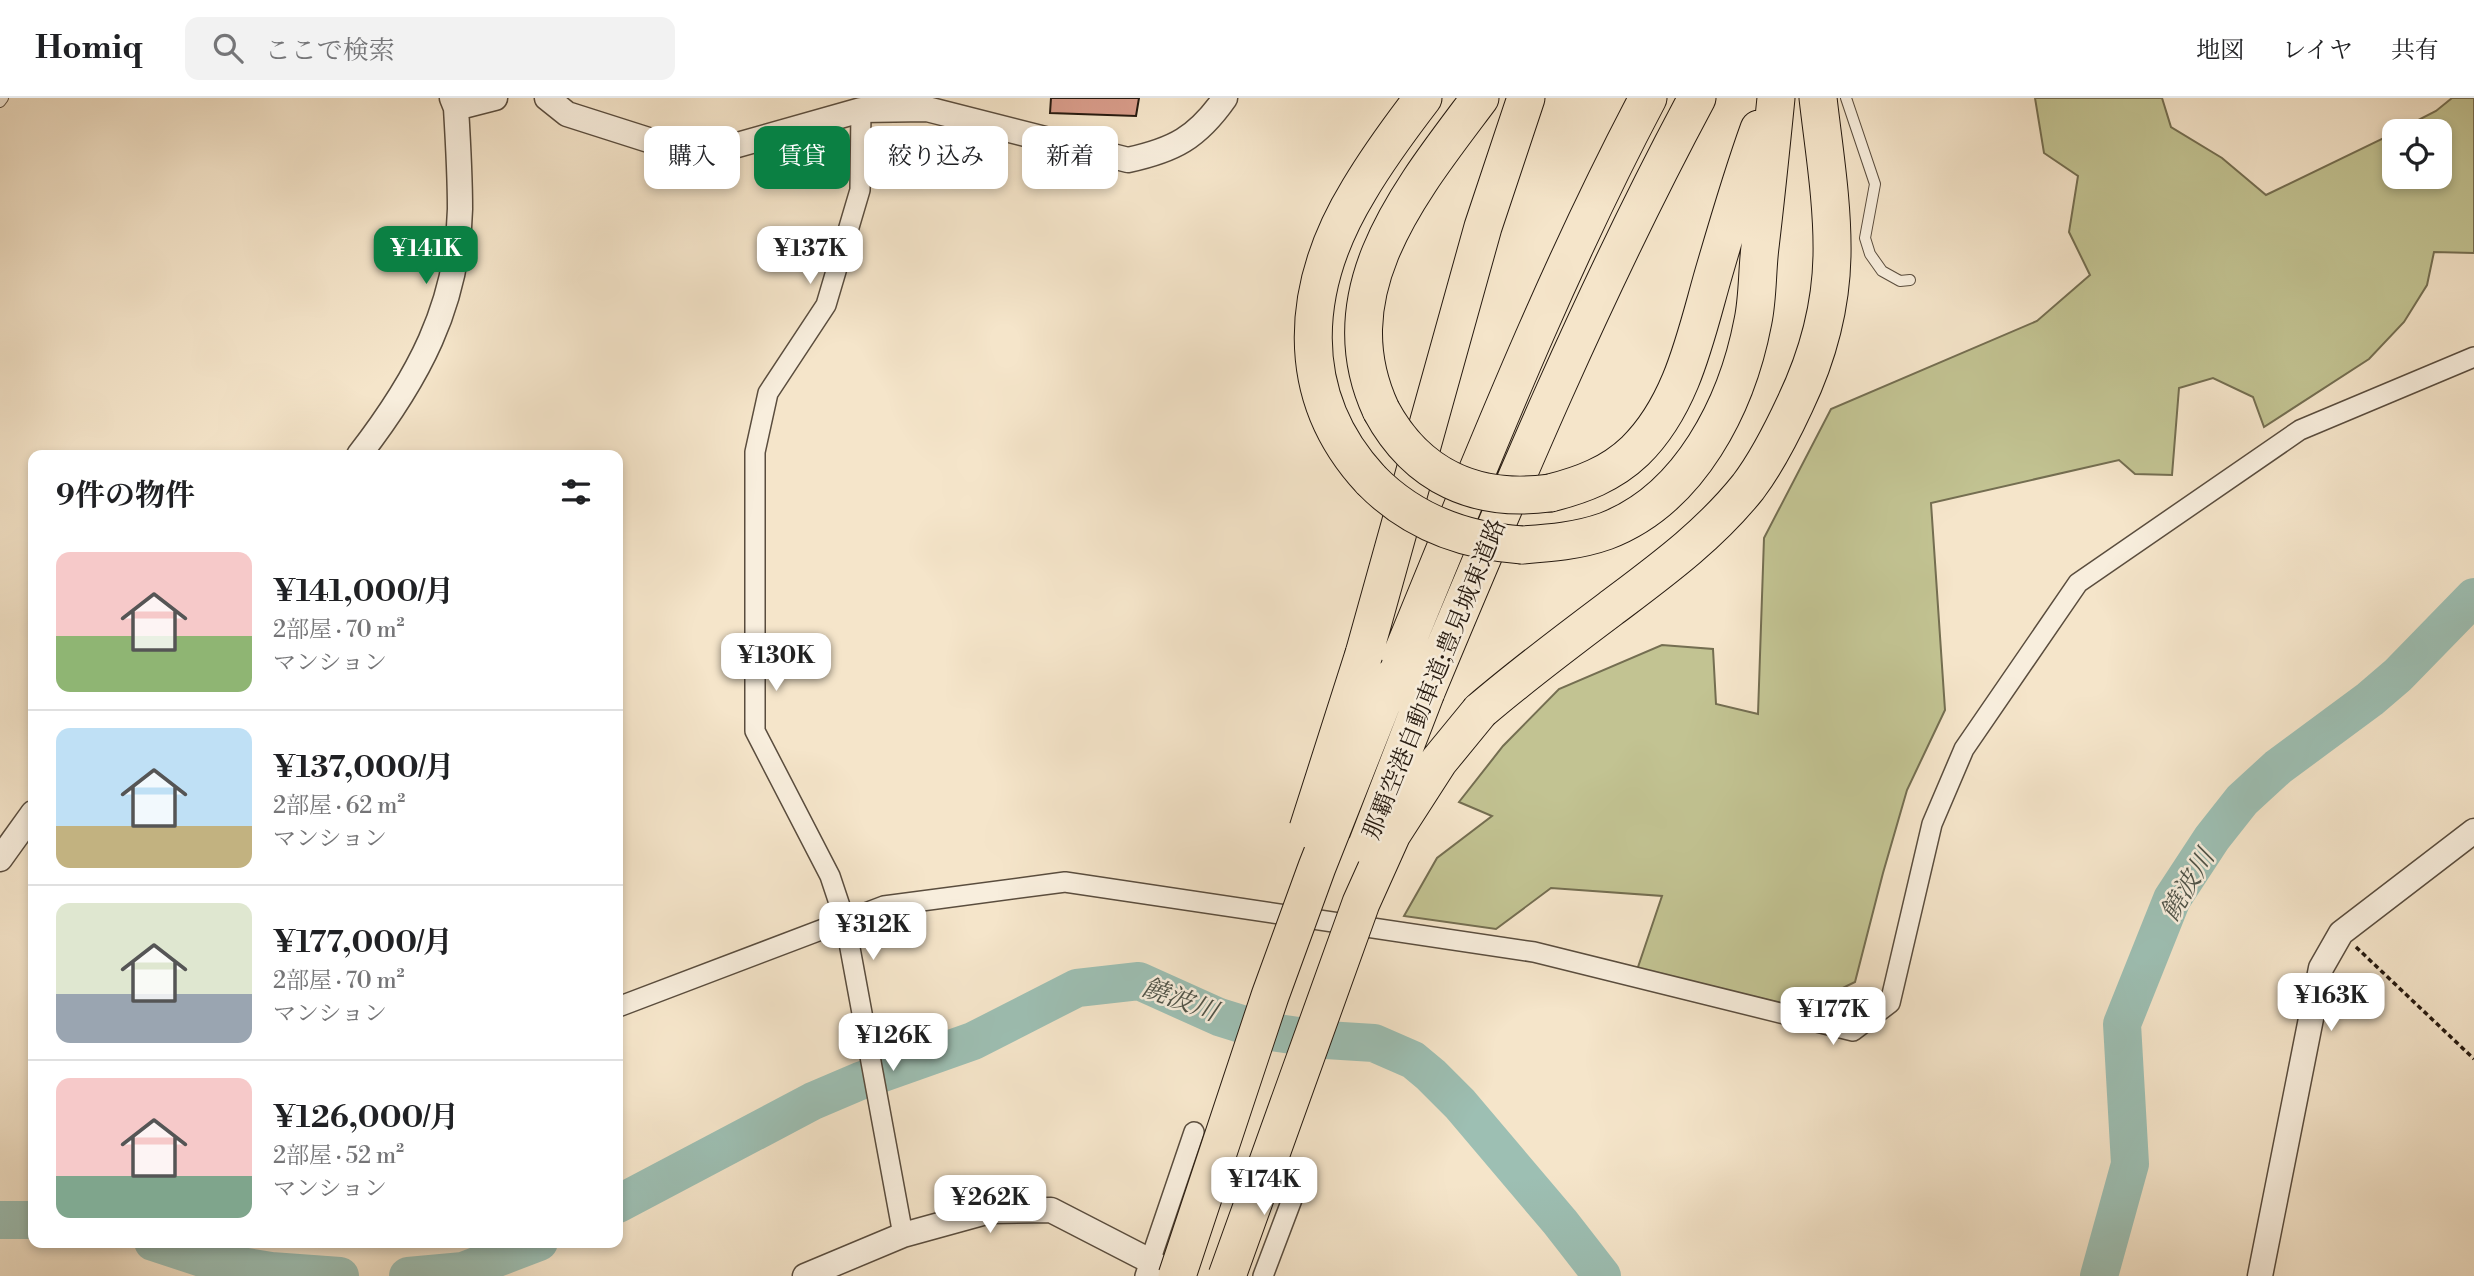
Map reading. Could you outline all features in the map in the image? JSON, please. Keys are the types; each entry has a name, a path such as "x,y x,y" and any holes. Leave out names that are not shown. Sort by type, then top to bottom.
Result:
{"highway":[{"path":"1423,98 1357,192 1338,231 1323,271 1316,308 1312,340 1315,374 1323,404 1347,452 1371,480 1397,503 1438,527 1477,539 1522,545 1569,541 1621,524 1657,500 1681,477 1704,447 1724,412 1747,348 1754,318 1776,98"},
{"path":"1189,1240 1276,929 1364,654 1483,227 1526,98"},
{"name":"那覇空港自動車道;豊見城東道路","path":"1161,1272 1189,1240 1308,893 1392,678 1490,441 1567,262 1648,98"},
{"name":"那覇空港自動車道;豊見城東道路","path":"1213,1276 1261,1125 1426,692 1524,459 1600,291 1697,98"},
{"path":"1478,100 1404,202 1374,271 1365,309 1365,366 1381,411 1405,446 1423,462 1445,477 1466,486 1497,495 1525,497 1550,494 1581,485 1605,474 1643,441 1675,394 1688,365 1741,181 1769,98"},
{"path":"1227,1276 1362,903 1392,834 1439,761 1480,710 1524,673 1678,558 1716,522 1749,486 1791,413 1807,378 1820,338 1832,257 1828,187 1818,98"}],"street":[{"path":"363,450 412,381 432,341 448,296 456,256 460,211 454,103 495,98"},
{"path":"547,98 567,114 682,152 716,151 861,110 927,109 1128,160 1160,153 1191,137 1215,113 1225,98"},
{"path":"861,110 860,190 826,305 768,393 755,452 755,731 830,876 845,920 903,1236"},
{"path":"623,1005 884,906 1065,882 1534,952 1853,1031 1890,1003 1932,824 1964,749 2078,583 2300,429 2474,357"},
{"path":"0,859 28,820"},
{"path":"2260,1276 2321,968 2341,933 2474,831"},
{"path":"806,1276 903,1236 990,1212 1051,1210 1161,1272 1194,1132"},
{"path":"1263,1276 1302,1173"}],"lane":[{"path":"1846,98 1875,184 1865,239 1870,254 1882,271 1900,281 1910,280"}],"path":[{"path":"2341,933 2474,1059"}],"green space":[{"path":"2035,98 2162,98 2171,127 2222,158 2266,195 2382,139 2382,189 2452,189 2452,119 2420,119 2452,98 2474,98 2474,253 2434,252 2427,285 2404,322 2369,359 2264,427 2253,397 2213,378 2179,388 2172,475 2135,474 2119,460 1931,503 1945,710 1907,790 1855,982 1802,1008 1637,970 1662,896 1551,888 1496,929 1404,916 1437,858 1492,816 1459,802 1503,746 1559,689 1662,645 1713,649 1716,704 1758,714 1764,538 1831,409 2037,321 2090,275 2069,232 2078,176 2044,153"}],"building":[{"path":"1051,98 1139,98 1136,116 1050,113"}],"waterway":[{"name":"饒波川","path":"2099,1276 2130,1164 2122,1024 2172,899 2212,838 2242,800 2278,767 2398,675 2474,597"},
{"name":"饒波川","path":"623,1201 813,1101 860,1081 973,1041 1077,988 1139,981 1219,1017 1264,1031 1326,1040 1374,1043 1413,1060 1460,1104 1602,1276"},
{"name":"饒波川","path":"0,1220 28,1220"},
{"name":"饒波川","path":"171,1248 211,1261 271,1271 340,1276"},
{"name":"饒波川","path":"408,1276 463,1271 523,1248"}]}
